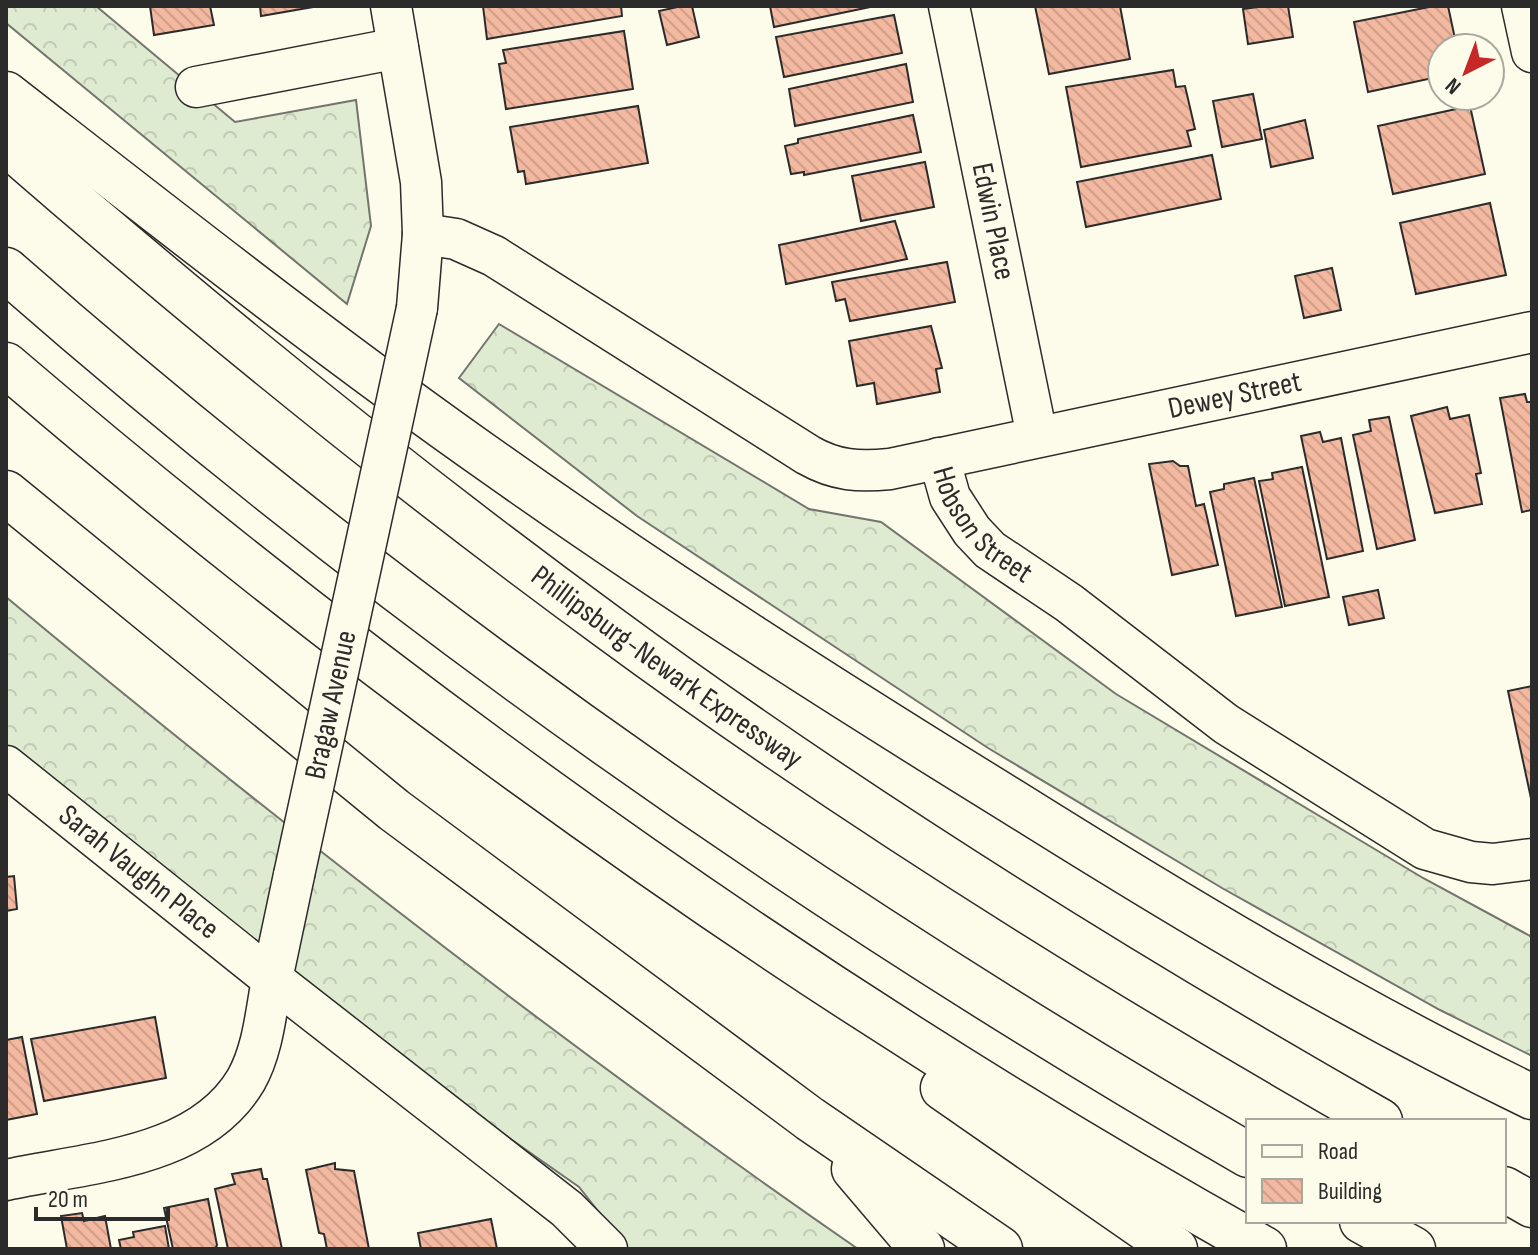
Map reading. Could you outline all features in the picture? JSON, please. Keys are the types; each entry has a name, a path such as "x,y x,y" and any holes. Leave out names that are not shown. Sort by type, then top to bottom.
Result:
{"highway":[{"path":"6,94 234,272 432,419 706,609 1206,923 1360,1009 1532,1097"},
{"name":"Phillipsburg-Newark Expressway","path":"6,143 256,355 482,534 611,630 1010,900 1147,986 1377,1119"},
{"path":"6,270 264,487 535,693 784,867 919,956 1246,1154"},
{"path":"6,365 281,591 974,1111 1175,1249"},
{"path":"6,493 394,810 810,1119 1000,1249"},
{"path":"554,795 689,890 944,1058 1264,1249"},
{"path":"810,1119 922,1249"},
{"path":"1506,1190 1532,1205"},
{"path":"1366,1223 1413,1249"}],"street":[{"name":"Bragaw Avenue","path":"272,979 417,308 423,234 421,182 391,6"},
{"name":"Edwin Place","path":"949,6 1037,436"},
{"path":"1522,6 1532,52"},
{"path":"196,87 398,48"},
{"name":"Hobson Street","path":"423,234 456,239 494,256 822,463 838,469 870,471 939,458 950,497 972,531 990,550 1089,618 1226,724 1425,849 1471,862 1493,864 1532,859"},
{"name":"Dewey Street","path":"939,458 1532,332"},
{"name":"Sarah Vaughn Place","path":"6,766 272,979"},
{"path":"6,1180 154,1148 196,1132 231,1101 247,1079 262,1035 272,979 567,1209 607,1249"}],"green space":[{"path":"6,6 96,6 235,122 356,100 371,226 347,304 6,23"},
{"path":"499,324 809,509 881,522 1116,694 1423,878 1532,937 1532,1056 1440,1010 1222,888 988,748 637,516 459,378"},
{"path":"6,597 214,767 425,932 639,1093 858,1249 628,1249 579,1187 187,912 6,751"}],"building":[{"path":"150,6 210,6 214,25 154,35"},
{"path":"260,6 319,6 261,16"},
{"path":"483,6 621,6 622,16 487,39"},
{"path":"692,6 699,37 667,45 659,11"},
{"path":"770,6 875,6 774,27"},
{"path":"1035,6 1120,6 1130,59 1049,74"},
{"path":"1288,6 1293,37 1248,44 1243,9"},
{"path":"1448,6 1454,32 1426,32 1426,79 1368,92 1354,22"},
{"path":"894,15 902,53 784,77 776,37"},
{"path":"624,31 633,89 506,109 499,64 506,63 503,50"},
{"path":"906,64 913,102 795,126 789,89"},
{"path":"1173,70 1176,87 1185,86 1195,129 1187,131 1191,146 1081,167 1066,87"},
{"path":"1253,94 1262,139 1222,147 1213,101"},
{"path":"638,106 648,163 526,184 524,171 518,172 510,127"},
{"path":"1442,112 1471,112 1485,174 1393,194 1378,126"},
{"path":"913,115 921,152 804,175 804,172 791,174 785,146 798,143 798,139"},
{"path":"1305,120 1313,158 1271,167 1264,130"},
{"path":"1212,155 1221,199 1086,227 1077,182"},
{"path":"925,162 934,207 861,221 852,176"},
{"path":"1490,203 1506,275 1416,294 1400,223"},
{"path":"895,221 907,259 786,284 779,245"},
{"path":"947,262 955,302 850,321 845,299 836,301 832,282"},
{"path":"1332,268 1341,310 1304,318 1295,276"},
{"path":"931,326 942,368 936,369 940,392 877,404 874,383 857,386 849,341"},
{"path":"1525,394 1527,402 1532,402 1532,510 1522,512 1500,398"},
{"path":"1447,407 1450,419 1469,415 1481,473 1476,474 1482,504 1435,513 1411,416"},
{"path":"1389,417 1415,540 1377,549 1353,435 1371,431 1369,420"},
{"path":"1320,432 1323,442 1341,438 1363,551 1327,559 1301,436"},
{"path":"1173,461 1180,466 1188,466 1196,506 1204,504 1218,565 1172,575 1149,464"},
{"path":"1302,467 1329,597 1285,606 1259,481 1273,479 1272,473"},
{"path":"1254,478 1282,607 1236,616 1210,492 1224,489 1224,484"},
{"path":"1378,590 1384,618 1349,625 1343,597"},
{"path":"1532,686 1532,803 1508,691"},
{"path":"14,876 17,909 6,911 6,877"},
{"path":"155,1017 166,1078 44,1101 31,1039"},
{"path":"22,1037 37,1114 6,1120 6,1040"},
{"path":"335,1163 335,1169 354,1171 369,1249 327,1249 324,1234 319,1233 306,1170"},
{"path":"261,1169 263,1179 267,1179 282,1249 228,1249 215,1189 235,1184 232,1174"},
{"path":"208,1199 217,1245 215,1249 173,1249 164,1208"},
{"path":"82,1213 84,1221 105,1216 111,1249 67,1249 61,1216"},
{"path":"491,1219 497,1249 421,1249 418,1233"},
{"path":"165,1226 169,1249 121,1249 119,1240 134,1237 133,1232"}]}
